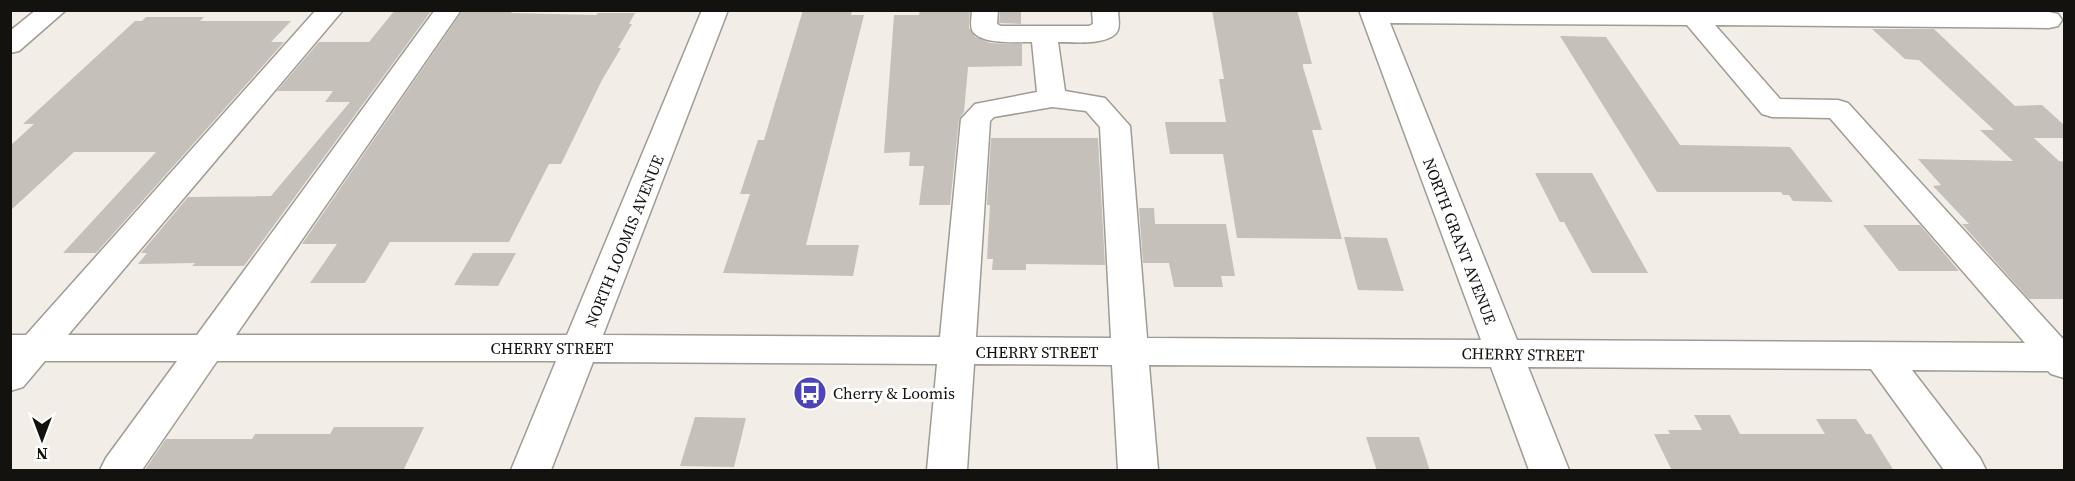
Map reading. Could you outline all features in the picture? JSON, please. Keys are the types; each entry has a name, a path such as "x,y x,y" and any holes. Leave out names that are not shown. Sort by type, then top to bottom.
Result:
{"street":[{"path":"10,45 53,10"},
{"path":"10,377 23,348 330,10"},
{"path":"120,471 448,10"},
{"name":"NORTH LOOMIS AVENUE","path":"531,471 715,10"},
{"path":"985,10 984,28 997,34 1094,34 1106,28 1105,10"},
{"path":"1373,13 2050,21"},
{"name":"NORTH GRANT AVENUE","path":"1373,13 1549,471"},
{"path":"1695,18 1772,108 1838,109 2062,359"},
{"path":"1044,34 1052,98"},
{"path":"947,471 976,119 985,110 1052,98 1095,104 1115,126 1138,471"},
{"name":"CHERRY STREET","path":"23,348 582,348 2062,359"},
{"path":"1882,357 1966,471"}],"building":[{"path":"395,10 432,10 244,266 192,266 195,263 138,264 147,253 141,253 188,197 271,196 350,102 325,102 333,91 277,91 319,42 369,42"},
{"path":"463,10 513,10 511,13 596,15 598,13 635,13 629,24 632,24 618,48 621,48 602,80 561,164 549,164 509,242 390,242 365,283 310,283 337,244 302,244"},
{"path":"803,10 852,10 851,15 864,15 806,245 859,245 853,276 723,273 750,194 740,194 758,140 764,140"},
{"path":"920,10 970,10 969,28 975,37 990,43 1022,44 1022,66 968,67 964,112 959,119 950,205 919,205 924,166 909,166 910,152 884,153 894,15 919,15"},
{"path":"1000,10 1021,10 1021,24 999,23"},
{"path":"1212,10 1297,10 1312,64 1303,64 1303,67 1322,130 1312,130 1342,239 1237,238 1223,154 1170,154 1165,122 1226,122 1219,79 1224,79"},
{"path":"146,17 204,17 200,21 291,21 271,42 284,42 96,253 63,253 156,152 74,152 10,211 10,146 34,124 23,124 135,21 142,21"},
{"path":"1872,29 1934,29 2015,106 2042,105 2064,125 2064,138 2034,138 2059,161 2064,162 2064,299 2029,299 1962,224 1969,224 1933,186 1941,185 1918,159 2013,161 1980,130 1994,130 1919,60 1905,59"},
{"path":"1560,36 1606,37 1680,145 1790,147 1833,202 1793,201 1789,195 1783,195 1781,192 1657,192"},
{"path":"991,138 1098,138 1105,265 1026,264 1026,270 992,270 993,259 987,259"},
{"path":"1535,173 1592,173 1648,273 1592,273 1564,222 1560,222"},
{"path":"1139,208 1154,208 1155,224 1226,224 1235,276 1221,276 1223,287 1174,287 1169,263 1143,263"},
{"path":"1863,225 1920,225 1959,271 1899,271"},
{"path":"1344,237 1387,238 1404,291 1358,290"},
{"path":"473,253 516,253 498,286 454,285"},
{"path":"1694,415 1730,415 1740,434 1825,434 1816,419 1856,419 1866,434 1871,434 1894,471 1672,471 1654,434 1670,434 1668,430 1702,430"},
{"path":"695,417 746,418 734,467 680,466"},
{"path":"334,427 424,427 403,471 144,471 166,439 252,439 255,434 330,434"},
{"path":"1366,437 1419,437 1430,471 1377,471"}],"place":[{"name":"Cherry & Loomis","path":"810,393"}]}
